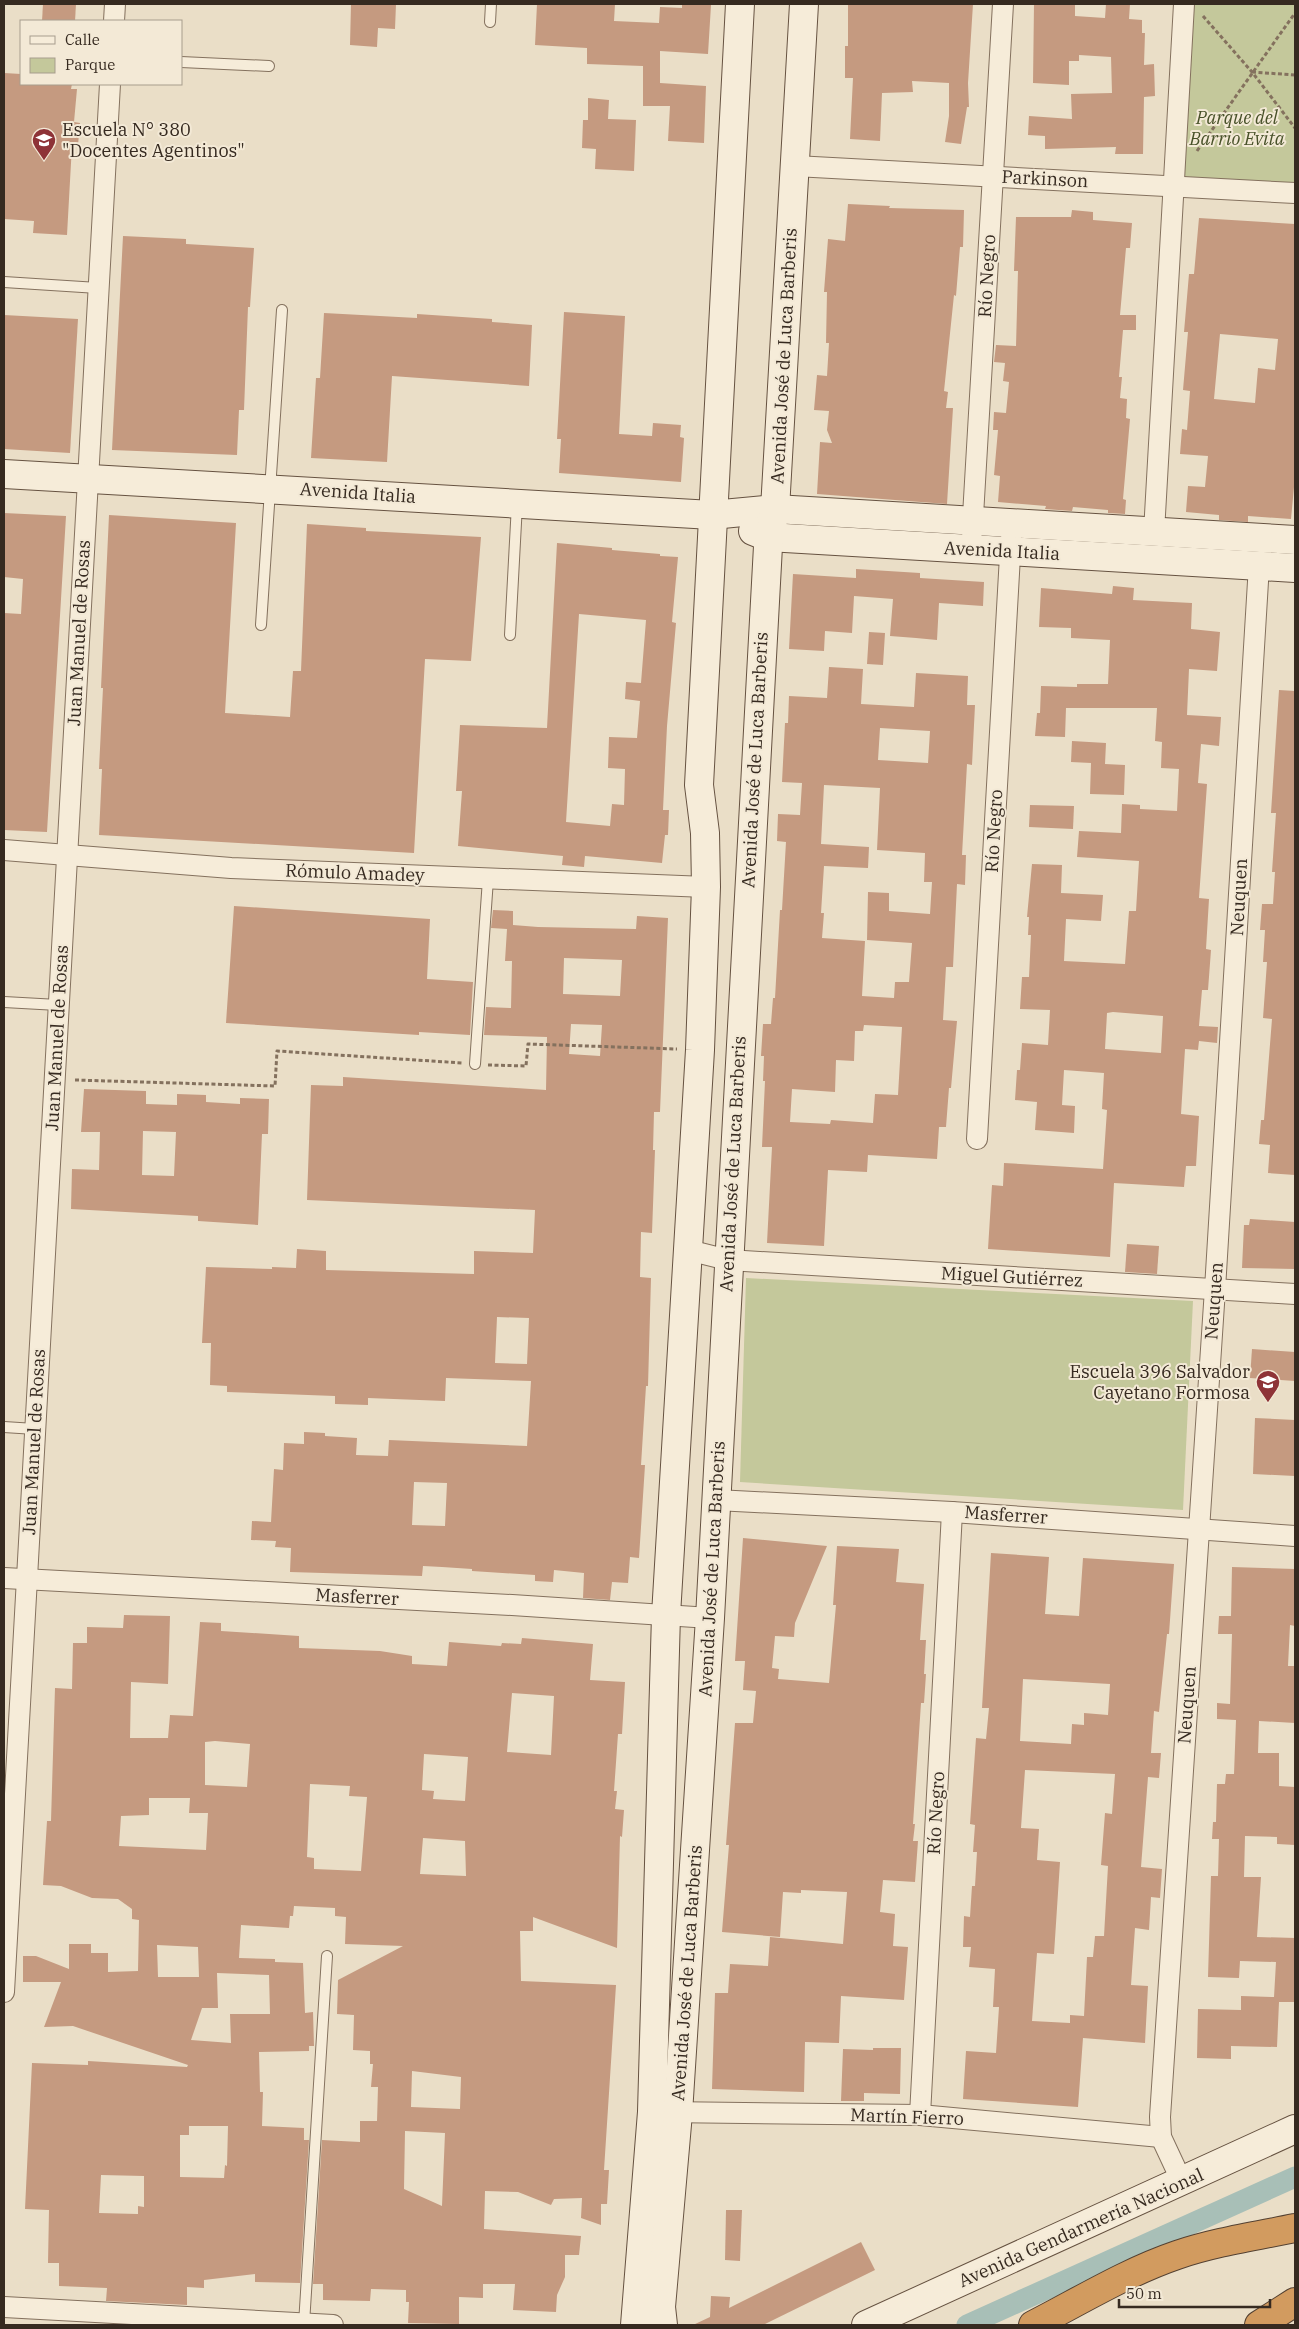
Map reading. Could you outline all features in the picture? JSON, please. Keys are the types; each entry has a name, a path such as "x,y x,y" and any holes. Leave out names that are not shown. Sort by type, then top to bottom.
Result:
{"highway":[{"path":"1033,2325 1141,2270 1176,2255 1217,2244 1295,2228"},
{"path":"1259,2325 1295,2302"}],"main road":[{"name":"Avenida José de Luca Barberis","path":"663,2325 661,2307 665,2112 666,1616 700,1050 706,887 705,833 699,785 740,4"},
{"name":"Avenida José de Luca Barberis","path":"635,2325 665,2112 710,1618 768,537 775,509 804,4"},
{"name":"Avenida Italia","path":"4,474 712,514 775,509 1295,540"},
{"name":"Avenida Italia","path":"712,514 768,537 1295,568"},
{"name":"Avenida Gendarmería Nacional","path":"866,2325 1295,2130"}],"street":[{"path":"114,20 115,4"},
{"name":"Río Negro","path":"972,549 1003,4"},
{"path":"1154,532 1172,186 1191,7"},
{"name":"Juan Manuel de Rosas","path":"4,1992 110,85"},
{"name":"Parkinson","path":"794,166 1295,193"},
{"name":"Río Negro","path":"976,1139 1012,524"},
{"name":"Neuquen","path":"1182,2182 1161,2137 1160,2117 1215,1289 1259,566"},
{"name":"Rómulo Amadey","path":"4,850 231,868 706,887"},
{"name":"Miguel Gutiérrez","path":"688,1250 728,1260 1295,1294"},
{"name":"Masferrer","path":"716,1500 952,1512 1295,1536"},
{"name":"Río Negro","path":"920,2115 952,1512"},
{"name":"Masferrer","path":"4,1578 512,1605 710,1618"},
{"name":"Martín Fierro","path":"665,2112 920,2115 1161,2137"},
{"path":"4,2307 333,2325"}],"lane":[{"path":"490,22 491,4"},
{"path":"182,62 269,66"},
{"path":"4,282 98,288"},
{"path":"261,625 282,310"},
{"path":"510,635 517,504"},
{"path":"475,1064 488,878"},
{"path":"4,1002 58,1005"},
{"path":"4,1427 35,1429"},
{"path":"294,2324 327,1956"}],"path":[{"path":"1191,7 1252,72 1295,128"},
{"path":"1193,157 1295,13"},
{"path":"1252,72 1295,75"},
{"path":"54,1080 274,1086 277,1051 526,1066 528,1044 700,1050"}],"green space":[{"name":"Parque del Barrio Evita","path":"1187,4 1295,4 1295,190 1175,184"},
{"path":"746,1278 1193,1301 1183,1510 740,1482"}],"building":[{"path":"43,4 76,4 75,20 42,20"},
{"path":"351,4 396,4 395,29 378,28 377,47 350,45"},
{"path":"537,4 615,4 614,21 659,23 660,7 682,8 682,4 711,5 708,54 660,51 660,83 706,86 704,143 668,141 670,106 643,106 643,66 587,64 587,48 535,45"},
{"path":"848,4 973,4 968,83 969,107 967,107 961,144 945,142 949,116 949,83 912,81 913,92 882,93 880,141 850,139 853,78 845,78 845,46 848,46"},
{"path":"1034,4 1075,4 1075,16 1105,18 1106,4 1130,4 1129,19 1142,20 1142,33 1145,33 1144,65 1154,64 1155,96 1144,97 1143,154 1115,154 1116,147 1045,149 1045,136 1028,135 1029,116 1072,119 1071,94 1112,93 1111,57 1079,55 1079,61 1069,61 1069,85 1033,83"},
{"name":"Escuela N° 380 \"Docentes Agentinos\"","path":"4,73 20,74 20,85 72,85 71,89 77,89 74,122 80,123 78,145 72,145 67,235 33,233 34,221 4,219"},
{"path":"588,98 609,100 608,119 636,120 634,171 595,169 596,149 582,148 583,120 588,120"},
{"path":"848,204 890,206 889,208 964,210 963,247 960,247 944,391 948,392 946,408 953,408 947,504 817,494 820,442 832,443 827,430 829,411 814,410 817,375 827,376 829,343 826,343 827,292 824,292 828,239 845,241"},
{"path":"1072,210 1093,212 1093,220 1132,223 1130,248 1126,248 1120,315 1136,315 1136,330 1123,330 1119,377 1122,377 1120,398 1127,399 1126,418 1130,419 1123,499 1126,500 1125,514 1108,513 1108,510 1073,507 1072,511 1045,509 1046,506 998,502 1000,476 994,475 998,430 993,430 994,412 1006,413 1009,382 1003,381 1005,363 994,362 996,345 1016,346 1018,271 1014,271 1016,217 1071,217"},
{"path":"1199,218 1295,224 1295,487 1291,519 1248,516 1248,522 1219,520 1219,515 1186,512 1188,486 1205,487 1208,456 1180,454 1182,429 1187,430 1190,391 1183,390 1188,332 1184,332 1189,274 1194,274","holes":["1220,334 1278,339 1275,370 1258,368 1255,403 1214,399"]},
{"path":"123,236 186,239 186,244 254,248 250,307 248,307 244,410 239,410 237,455 112,450"},
{"path":"564,312 625,316 619,434 652,436 653,423 681,425 680,437 684,438 681,482 559,473 561,439 557,439"},
{"path":"324,313 417,318 417,314 492,319 492,322 532,325 529,386 392,376 387,462 311,458 316,378 320,378"},
{"path":"4,315 78,319 70,453 4,449"},
{"path":"4,513 66,516 47,832 4,830 4,613 21,614 23,579 4,577"},
{"path":"109,515 236,523 225,713 290,717 293,671 301,671 307,524 366,528 366,531 481,537 471,661 425,659 414,853 99,835 102,769 99,769 103,688 101,688"},
{"path":"557,543 678,557 672,622 676,623 667,726 663,810 669,810 668,835 665,835 662,863 585,856 584,867 562,865 563,856 458,846 462,791 456,791 460,725 547,728","holes":["579,614 646,620 641,683 626,682 625,699 640,701 637,738 609,737 608,768 625,769 624,805 612,804 610,826 566,822"]},
{"path":"856,569 920,573 920,578 984,582 983,606 939,603 937,640 890,636 893,599 854,596 852,633 825,631 824,651 789,649 793,574 856,578"},
{"path":"1113,586 1134,588 1133,600 1192,603 1191,629 1220,632 1217,671 1189,669 1187,715 1221,717 1219,746 1201,744 1198,783 1207,784 1199,898 1209,899 1206,949 1211,950 1208,990 1202,990 1199,1026 1218,1027 1217,1043 1199,1041 1198,1050 1185,1049 1181,1114 1199,1116 1196,1166 1186,1166 1184,1187 1114,1183 1110,1257 988,1249 992,1185 1003,1186 1004,1163 1103,1169 1107,1110 1102,1109 1104,1073 1064,1070 1062,1105 1075,1106 1074,1133 1035,1130 1037,1102 1015,1100 1017,1070 1020,1070 1022,1043 1048,1045 1050,1010 1020,1009 1022,977 1029,977 1031,935 1028,935 1029,917 1027,917 1032,864 1062,865 1061,893 1103,895 1101,921 1066,919 1064,961 1125,964 1129,911 1136,911 1139,861 1077,857 1079,831 1121,833 1122,804 1140,805 1140,809 1177,811 1179,769 1161,768 1162,742 1155,741 1157,708 1066,708 1065,737 1035,736 1037,713 1040,713 1041,686 1077,687 1077,684 1108,684 1110,640 1071,638 1071,628 1039,627 1041,588 1112,594","holes":["1107,1013 1163,1016 1161,1053 1105,1049"]},
{"path":"869,632 885,633 883,665 867,664"},
{"path":"829,667 863,669 861,704 914,707 916,673 968,676 967,705 975,705 972,765 967,764 962,855 966,855 965,885 957,884 953,967 946,967 943,1020 957,1021 951,1088 949,1088 946,1127 939,1127 937,1159 868,1155 867,1172 828,1170 824,1246 767,1243 772,1147 762,1147 765,1081 763,1081 764,1056 761,1056 763,1024 771,1024 773,998 775,998 780,910 782,910 786,842 777,841 778,814 800,815 802,783 782,782 785,723 788,723 789,696 827,698","holes":["880,728 930,731 928,763 878,760","824,785 880,788 877,850 925,853 924,882 932,882 930,914 889,911 889,893 868,892 867,940 912,943 909,982 895,982 894,998 862,996 865,941 822,938 824,913 821,913 824,866 868,868 869,847 821,844","864,1025 902,1027 898,1095 875,1094 873,1123 831,1120 830,1124 790,1122 792,1089 835,1092 836,1060 854,1061 855,1031 863,1031"]},
{"path":"1279,690 1295,691 1295,1175 1268,1173 1270,1145 1259,1144 1261,1120 1264,1120 1272,1019 1263,1018 1267,962 1263,962 1265,930 1260,930 1262,904 1273,904 1275,872 1272,872 1276,813 1271,813"},
{"path":"1072,741 1106,743 1105,764 1125,765 1124,795 1090,794 1091,763 1071,762"},
{"path":"1030,805 1074,806 1073,829 1029,827"},
{"path":"234,906 430,919 427,979 473,982 470,1035 419,1032 419,1035 226,1023"},
{"path":"493,910 513,911 513,925 538,927 636,929 637,916 668,918 660,1112 654,1112 653,1150 655,1150 652,1233 641,1232 640,1277 651,1278 648,1386 646,1386 641,1465 645,1465 639,1558 630,1557 628,1583 612,1582 610,1600 583,1598 584,1573 554,1570 553,1582 535,1581 535,1575 423,1566 422,1576 290,1572 291,1548 275,1547 276,1541 251,1540 252,1521 271,1522 274,1469 283,1470 284,1443 304,1444 304,1432 325,1433 325,1436 357,1438 356,1455 388,1456 389,1440 527,1446 531,1381 446,1378 445,1401 368,1398 368,1405 335,1404 335,1396 227,1392 227,1386 210,1385 211,1343 202,1343 206,1267 296,1268 297,1249 326,1251 326,1270 474,1274 474,1251 533,1253 535,1210 307,1200 311,1085 343,1086 343,1077 546,1090 547,1037 484,1035 486,1007 511,1008 512,961 505,961 507,929 491,928","holes":["564,958 622,960 620,996 563,994","571,1024 602,1025 600,1056 569,1054","497,1317 529,1318 527,1364 495,1363","414,1482 447,1483 445,1526 412,1525"]},
{"path":"84,1089 146,1091 146,1104 177,1105 177,1094 206,1095 206,1102 240,1104 240,1098 269,1099 268,1134 262,1134 258,1225 198,1221 198,1216 71,1209 72,1169 99,1170 100,1132 81,1132","holes":["143,1131 176,1132 174,1176 142,1175"]},
{"path":"1250,1219 1295,1222 1295,1269 1242,1268 1244,1225 1249,1225"},
{"path":"1127,1244 1159,1246 1157,1274 1125,1272"},
{"path":"1252,1349 1295,1352 1295,1381 1250,1378"},
{"path":"1255,1418 1295,1420 1295,1476 1253,1474"},
{"path":"743,1538 827,1546 795,1623 794,1637 775,1636 772,1668 779,1669 778,1679 829,1683 836,1605 833,1605 837,1546 899,1549 896,1582 924,1584 920,1640 926,1640 924,1674 926,1674 924,1703 921,1703 913,1824 915,1824 913,1841 918,1841 915,1882 883,1880 880,1912 895,1914 893,1946 908,1947 904,2000 841,1996 839,2043 805,2042 804,2092 712,2089 715,1993 728,1993 730,1964 768,1966 770,1937 843,1944 847,1892 801,1890 801,1893 783,1892 780,1937 722,1932 729,1845 726,1845 735,1723 753,1723 756,1691 743,1690 745,1661 735,1661"},
{"path":"991,1553 1049,1557 1045,1614 1079,1616 1083,1558 1174,1564 1169,1634 1167,1634 1159,1712 1154,1711 1151,1753 1161,1753 1159,1778 1148,1777 1141,1867 1162,1869 1160,1898 1151,1897 1149,1930 1135,1928 1131,1985 1148,1986 1145,2043 1083,2038 1078,2107 963,2099 966,2051 996,2053 999,2007 993,2007 995,1969 969,1967 971,1947 963,1947 964,1916 970,1917 972,1886 975,1886 977,1852 973,1852 975,1825 970,1824 976,1738 986,1739 989,1708 982,1708","holes":["1023,1679 1110,1684 1108,1715 1084,1713 1084,1725 1072,1724 1071,1744 1020,1741","1025,1770 1115,1774 1112,1814 1105,1813 1101,1865 1108,1866 1104,1936 1095,1936 1093,1957 1087,1957 1084,2016 1070,2015 1070,2023 1032,2021 1037,1953 1054,1954 1060,1862 1037,1860 1039,1829 1021,1828"]},
{"path":"1232,1567 1295,1569 1295,1626 1290,1625 1288,1666 1295,1666 1295,1723 1259,1721 1258,1753 1279,1753 1279,1786 1295,1787 1295,1845 1277,1844 1277,1837 1245,1836 1244,1877 1261,1877 1257,1937 1295,1938 1295,2002 1279,2002 1277,2047 1231,2046 1231,2059 1197,2058 1198,2009 1241,2010 1241,1996 1274,1997 1276,1962 1240,1961 1239,1978 1208,1977 1211,1876 1218,1876 1219,1839 1212,1839 1213,1822 1216,1822 1217,1784 1225,1784 1226,1774 1234,1774 1236,1720 1217,1719 1217,1703 1230,1704 1232,1634 1218,1634 1219,1616 1231,1616"},
{"path":"124,1615 170,1616 168,1684 131,1682 130,1738 168,1738 170,1715 193,1716 200,1622 221,1623 221,1631 299,1636 299,1648 380,1651 412,1656 412,1664 447,1666 449,1642 501,1646 502,1643 521,1644 522,1638 593,1644 590,1680 625,1682 622,1734 618,1734 614,1791 617,1791 615,1809 624,1810 622,1837 620,1836 617,1948 533,1917 533,1931 520,1931 521,1981 616,1985 604,2170 609,2170 607,2204 601,2204 601,2225 581,2218 582,2198 554,2199 551,2205 518,2192 485,2191 484,2229 581,2236 579,2255 565,2255 565,2277 557,2295 556,2312 513,2310 515,2284 483,2284 483,2298 459,2297 459,2324 408,2323 409,2302 406,2302 406,2290 371,2289 370,2301 323,2300 323,2284 313,2284 322,2140 360,2142 360,2121 377,2121 378,2087 371,2087 373,2064 370,2064 370,2051 353,2050 354,2015 337,2014 338,1980 403,1946 345,1944 346,1917 335,1916 335,1908 294,1906 293,1916 290,1916 289,1928 241,1925 239,1958 275,1959 275,1962 303,1963 305,2013 313,2012 314,2046 309,2046 309,2051 259,2052 260,2092 263,2092 262,2126 304,2128 304,2140 309,2140 300,2283 255,2282 255,2274 204,2280 204,2288 187,2287 187,2305 106,2301 107,2288 59,2286 59,2263 48,2263 49,2210 25,2209 32,2063 88,2065 88,2061 187,2067 188,2065 73,2026 44,2027 61,1982 23,1982 23,1956 36,1956 69,1969 69,1944 91,1944 91,1953 108,1953 108,1972 138,1971 139,1920 132,1919 132,1909 118,1899 92,1898 61,1886 43,1885 47,1821 51,1821 55,1688 72,1689 73,1643 87,1643 87,1627 123,1628","holes":["512,1693 554,1696 551,1755 507,1752","205,1742 250,1744 247,1787 205,1785","424,1754 468,1757 465,1801 433,1799 434,1791 422,1790","310,1784 350,1786 349,1796 367,1797 361,1871 314,1869 314,1858 307,1857","149,1798 190,1798 189,1813 208,1813 206,1850 119,1846 121,1816 149,1815","423,1838 465,1841 466,1876 420,1874","157,1945 198,1947 199,1977 158,1977","217,1973 269,1975 270,2014 230,2014 231,2043 191,2040 202,2008 218,2008","412,2071 461,2077 460,2109 411,2107","189,2126 228,2126 227,2166 225,2165 224,2178 180,2177 180,2135 189,2135","405,2131 445,2133 442,2206 404,2189","101,2175 144,2176 144,2207 138,2206 138,2214 99,2213"]},
{"path":"873,2048 901,2048 900,2094 864,2093 864,2101 841,2101 843,2049 873,2050"},
{"path":"726,2210 742,2210 740,2261 725,2260"},
{"path":"861,2242 875,2270 763,2325 693,2325 710,2317 711,2296 730,2297 729,2308"}],"waterway":[{"path":"967,2325 1295,2177"}],"place":[{"name":"Escuela N° 380 \"Docentes Agentinos\"","path":"44,161"},
{"name":"Escuela 396 Salvador Cayetano Formosa","path":"1268,1403"}]}
